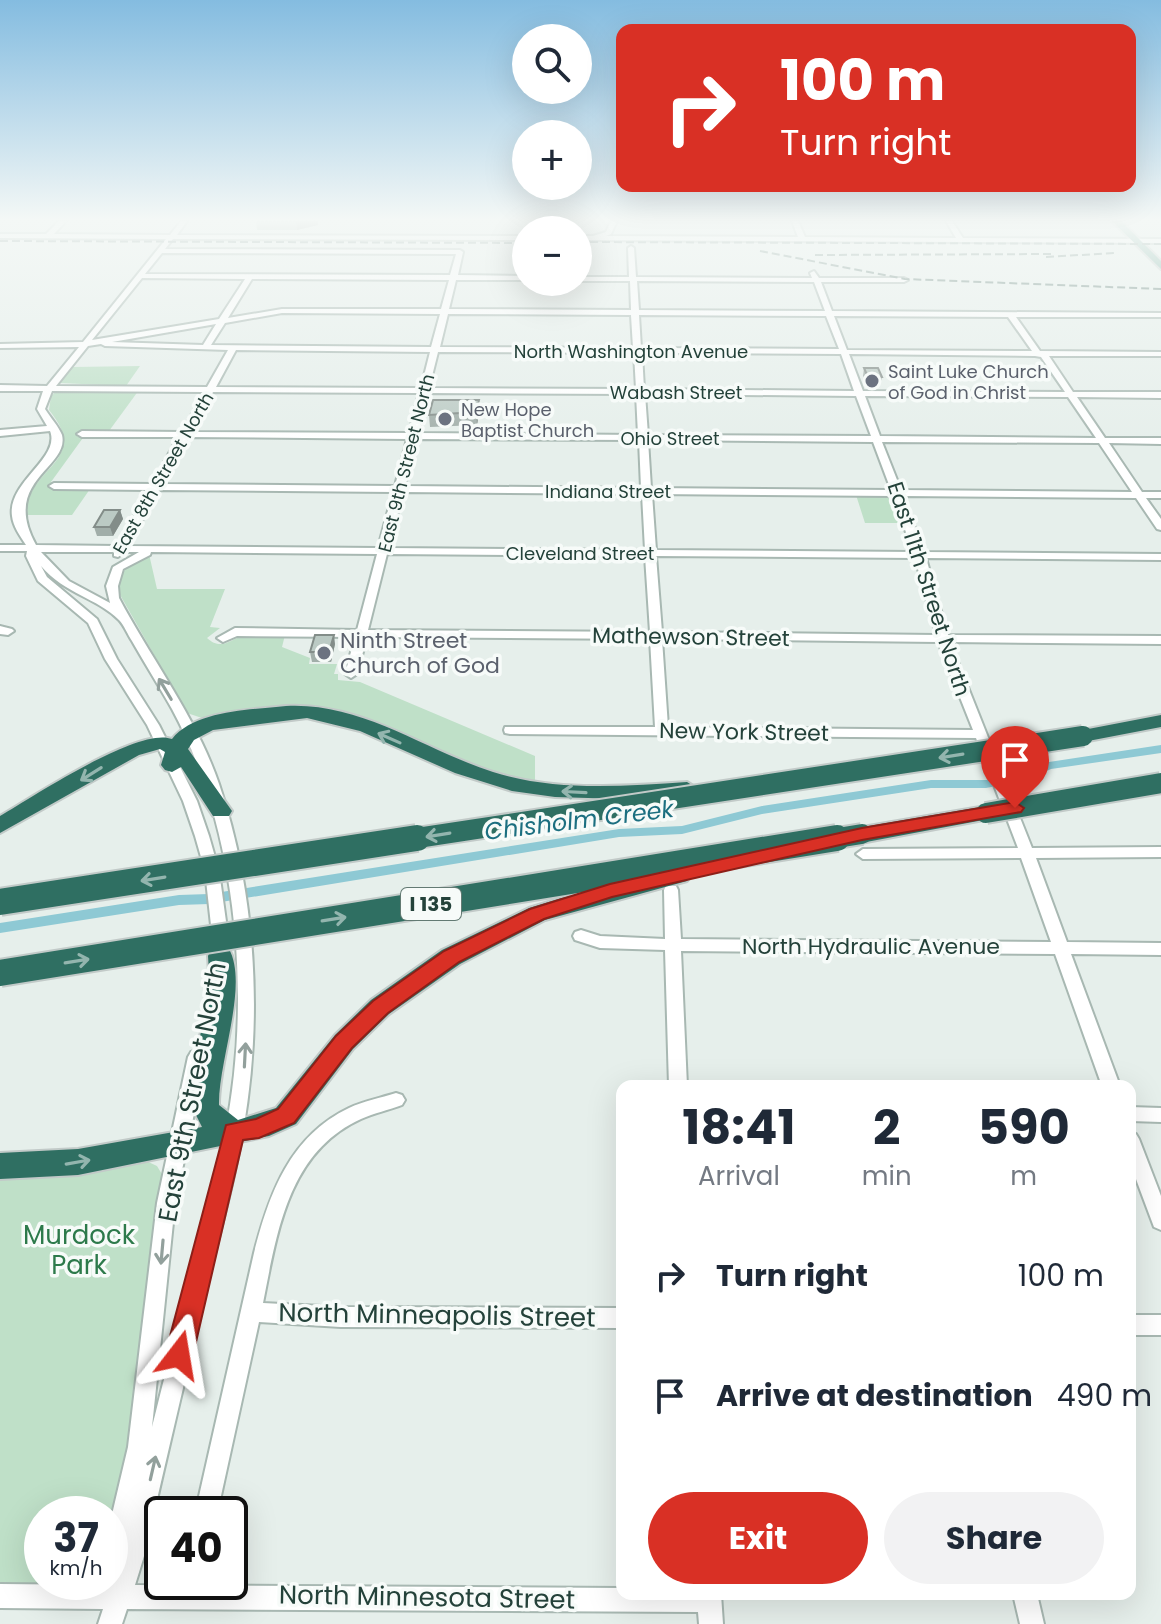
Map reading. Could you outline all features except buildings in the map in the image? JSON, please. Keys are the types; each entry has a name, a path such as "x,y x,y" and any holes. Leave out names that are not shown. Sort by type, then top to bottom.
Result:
{"highway":[{"path":"170,752 190,731 205,724 315,712 362,726 462,770 515,785 562,792 621,793 792,781"},
{"path":"0,902 1161,722"},
{"path":"0,826 132,750 170,752 221,811"},
{"name":"I 135","path":"0,973 862,844 986,813 1161,783"},
{"path":"986,813 1161,794"},
{"path":"0,1166 68,1164 177,1141 259,1128 286,1116 344,1042 380,1007 451,957 537,914 610,891 862,844"},
{"path":"221,944 223,987 205,1081 205,1105 212,1119 234,1132"}],"street":[{"path":"122,297 49,388 41,406 58,438 55,448 22,494 16,510 21,529 55,576 106,604 129,628"},
{"path":"205,348 236,297"},
{"name":"East 9th Street North","path":"351,674 450,297"},
{"path":"634,297 662,731"},
{"name":"East 11th Street North","path":"823,297 897,493 943,639 978,734 1010,807 1109,1080"},
{"path":"0,346 84,344 282,311 1161,315"},
{"path":"1010,314 1071,394 1161,527"},
{"name":"North Washington Avenue","path":"105,340 107,346 205,348 1161,354"},
{"name":"East 8th Street North","path":"113,598 106,589 107,580 120,549 233,348"},
{"name":"Wabash Street","path":"0,388 1161,395"},
{"path":"0,433 53,428"},
{"name":"Ohio Street","path":"82,434 1161,441"},
{"name":"Indiana Street","path":"54,486 1161,495"},
{"name":"Cleveland Street","path":"0,548 1161,557"},
{"path":"34,548 31,556 42,579 93,621 111,659 170,752"},
{"name":"East 8th Street North","path":"113,598 112,586 118,567 136,556 166,549"},
{"path":"113,598 190,731 221,811"},
{"name":"Mathewson Street","path":"223,638 235,632 1161,640"},
{"name":"New York Street","path":"510,730 978,734"},
{"name":"East 9th Street North","path":"128,1496 139,1447 166,1203 221,944 212,871 190,801 170,752"},
{"name":"East 9th Street North","path":"128,1567 234,1132 244,1070 246,1015 240,929 221,811"},
{"path":"862,844 1161,852"},
{"path":"671,890 678,1080"},
{"name":"North Hydraulic Avenue","path":"581,936 600,942 673,945 1161,949"},
{"path":"210,1496 270,1217 294,1165 339,1120 362,1109 396,1100"},
{"path":"1136,1114 1161,1115"},
{"path":"1136,1155 1161,1221"},
{"name":"North Minneapolis Street","path":"252,1312 341,1317 616,1318"},
{"path":"1136,1325 1161,1325"},
{"name":"North Minnesota Street","path":"248,1591 710,1606"},
{"name":"North Minnesota Street","path":"0,1596 24,1596"},
{"name":"East 9th Street North","path":"110,1624 116,1600"},
{"path":"1026,1600 1032,1624"}],"green space":[{"path":"140,366 126,386 60,383 73,367"},
{"path":"58,390 139,390 109,431 82,430 77,437 85,435 51,482 54,483 50,488 90,489 72,515 27,515 35,486 61,454 64,442 61,428 49,410 51,396"},
{"path":"856,495 893,497 903,523 865,523"},
{"path":"149,554 157,589 225,589 210,627 220,628 207,638 212,642 226,643 253,633 285,635 282,647 310,658 309,664 337,664 334,674 338,674 338,680 360,682 535,756 535,784 491,776 345,713 291,708 202,718 187,713 119,593 126,568"},
{"name":"Murdock Park","path":"144,1160 157,1166 163,1176 142,1388 120,1496 24,1496 24,1585 0,1584 0,1174"}],"waterway":[{"name":"Chisholm Creek","path":"0,928 179,900 209,899 619,833 682,830 762,810 931,784 986,784 1020,778 1049,766 1161,749"}],"place":[{"name":"Saint Luke Church of God in Christ","path":"872,381"},
{"name":"New Hope Baptist Church","path":"445,419"},
{"name":"Ninth Street Church of God","path":"324,653"}],"route":[{"path":"179,1355 234,1132 259,1128 286,1116 344,1042 380,1007 451,957 537,914 610,891 862,834 1015,808"}]}
